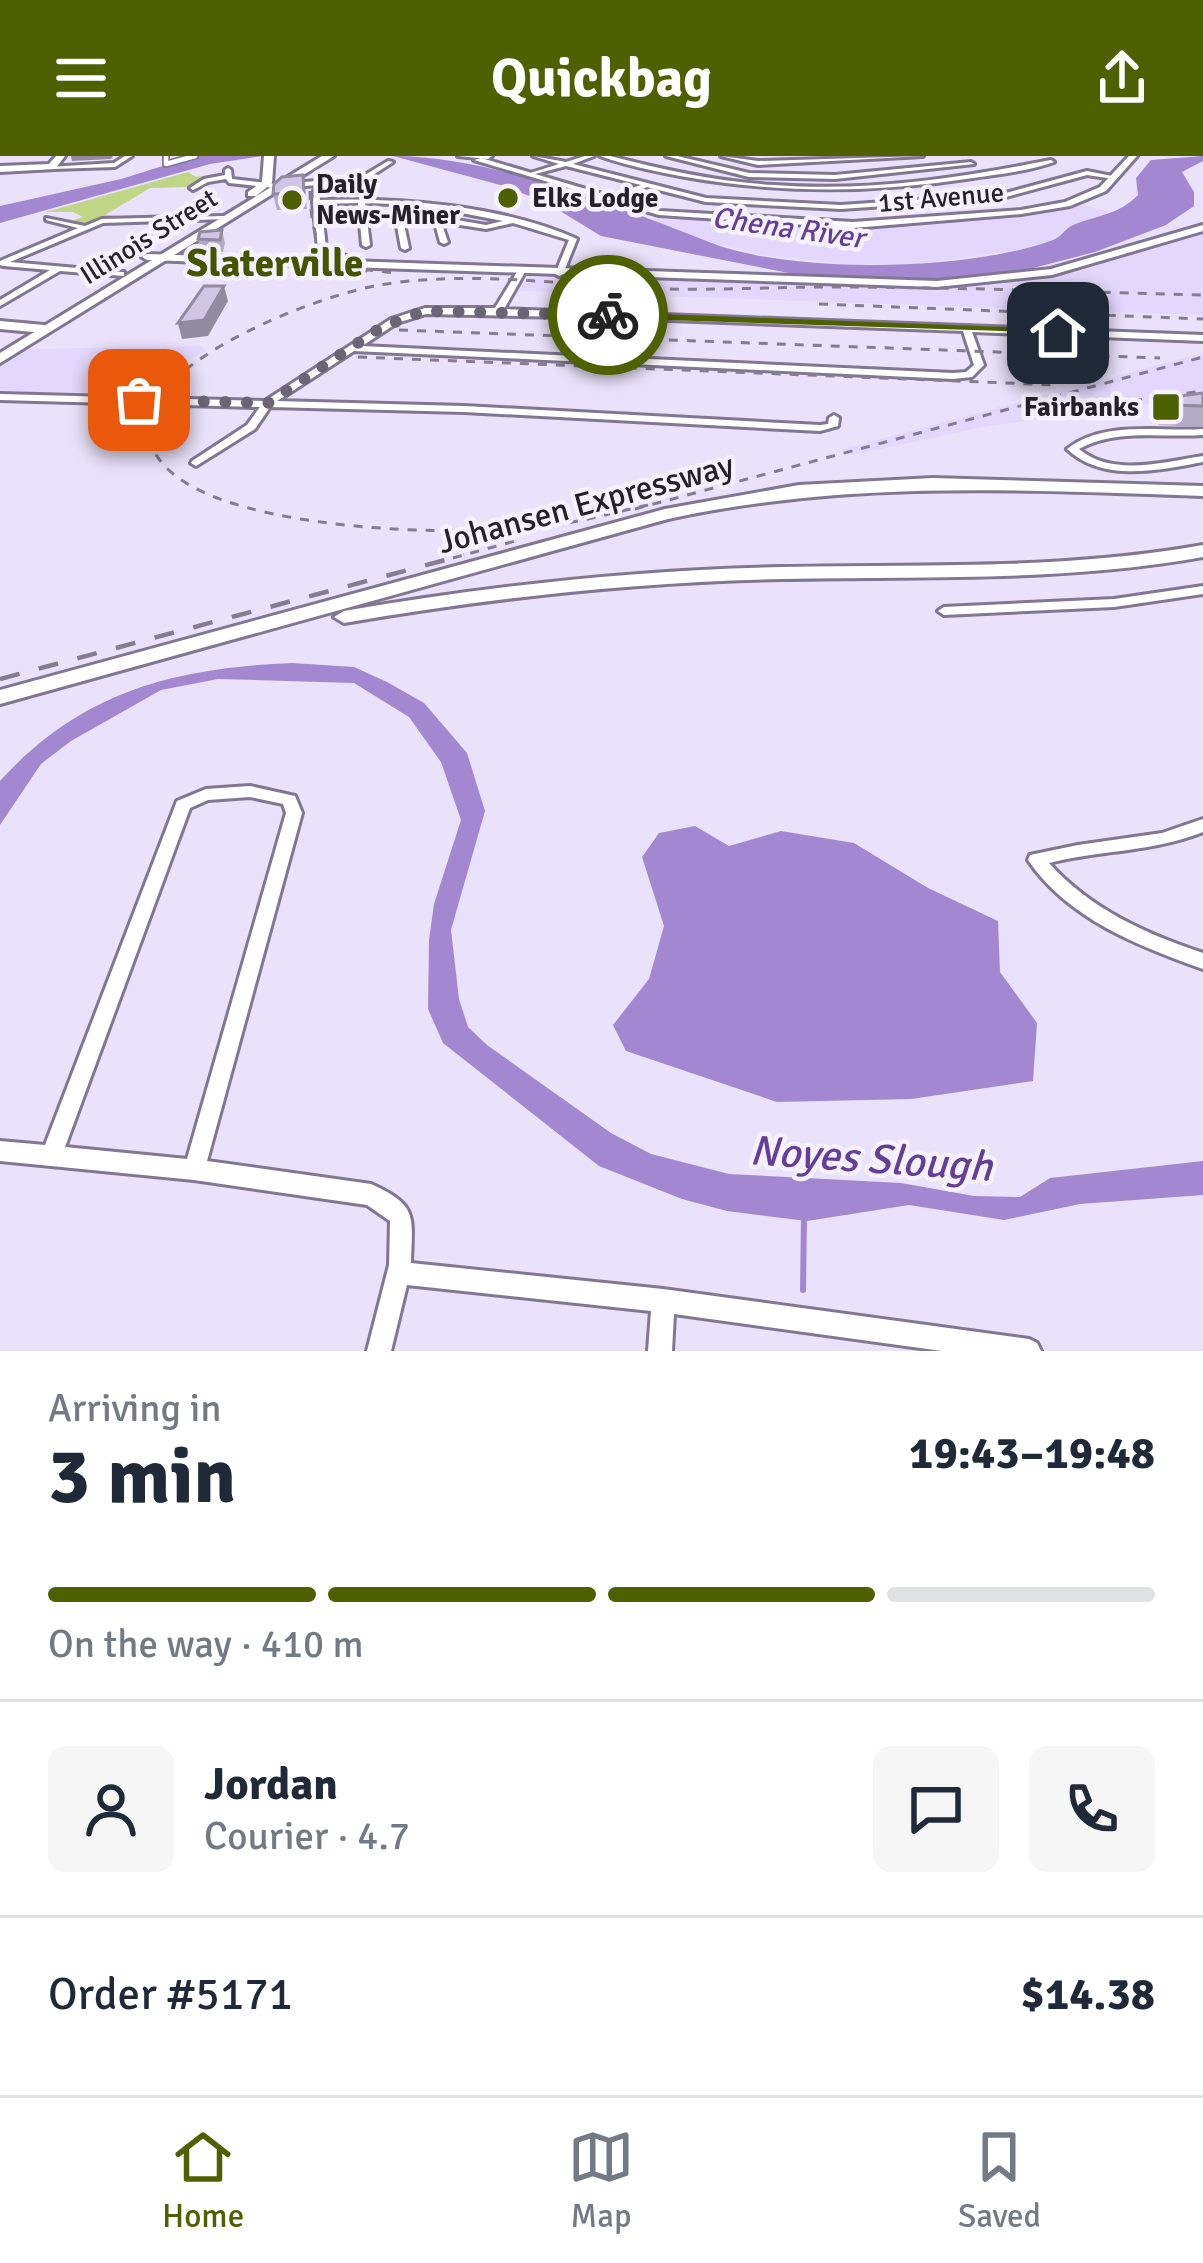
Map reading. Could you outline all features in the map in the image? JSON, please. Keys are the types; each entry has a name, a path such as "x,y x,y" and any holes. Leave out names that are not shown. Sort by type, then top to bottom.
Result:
{"main road":[{"name":"Illinois Street","path":"0,359 152,258 329,156"},
{"name":"1st Avenue","path":"462,156 483,158"},
{"path":"269,157 276,183 316,183"},
{"path":"0,169 56,161"},
{"name":"Illinois Street","path":"46,328 152,258"},
{"path":"0,325 46,328"},
{"name":"Johansen Expressway","path":"0,696 695,506 761,493 930,480 1203,491"},
{"name":"Johansen Expressway","path":"0,708 268,633 504,591 701,575 1048,571 1203,551"}],"street":[{"path":"56,161 115,165 129,156"},
{"path":"166,156 166,164 195,156"},
{"path":"536,156 642,187 725,203 833,207 1029,190 1087,173"},
{"path":"529,175 591,156"},
{"path":"603,156 736,187 835,190 996,176 1053,163 1034,156"},
{"path":"669,156 742,175 835,176 970,164"},
{"path":"606,199 728,156 750,163 920,156"},
{"path":"950,156 1029,190"},
{"name":"1st Avenue","path":"483,158 606,199 709,219 832,225 941,220 1067,204 1098,192 1129,158"},
{"path":"874,158 941,220"},
{"path":"832,225 836,160"},
{"path":"365,268 329,253 319,242 316,183 362,180 390,162"},
{"path":"709,219 750,163"},
{"path":"1071,168 1114,177"},
{"path":"193,188 228,174 276,183"},
{"path":"361,200 366,245"},
{"path":"316,202 431,205 514,221 573,239 559,274"},
{"path":"396,202 405,248"},
{"path":"431,205 444,242"},
{"path":"1,263 108,220 218,218"},
{"path":"48,219 86,228"},
{"path":"436,219 486,227 514,221"},
{"path":"152,258 559,274 978,282 1071,268 1203,228"},
{"path":"329,253 413,269"},
{"path":"1,263 122,274"},
{"path":"0,304 58,269"},
{"path":"497,311 521,272"},
{"path":"0,290 19,292"},
{"path":"196,463 251,427 268,403 350,348 394,321 424,311 1203,338"},
{"path":"601,361 611,316"},
{"path":"350,348 969,376 980,365 967,330"},
{"path":"0,397 268,403 820,428 832,426 834,418"},
{"path":"1188,461 1167,459 1153,450 1153,440 1203,431"},
{"path":"1168,436 1133,434 1085,442 1072,449 1078,456 1103,464 1203,459"},
{"path":"944,611 1114,603 1203,590"},
{"path":"52,1154 179,810 192,798 206,794 271,794 289,800 294,813 194,1170"},
{"path":"1203,825 1181,836 1135,846 1036,860 1068,892 1114,924 1203,961"},
{"path":"0,1151 194,1170 370,1196 396,1208 402,1226 399,1273 379,1351"},
{"path":"399,1273 663,1301 1029,1351"},
{"path":"660,1351 663,1301"}],"shaded area":[{"path":"195,156 263,156 210,164 0,223 0,206 121,179"},
{"path":"393,156 471,164 512,174 744,253 881,265 975,258 1053,240 1073,225 1131,202 1138,195 1136,178 1151,160 1203,156 1203,161 1182,172 1194,192 1194,206 1166,225 1095,252 1006,275 930,279 794,274 601,236 547,203 504,186"},
{"path":"1083,205 1114,213 1067,226 1055,240 1023,249 918,264 844,264 765,255 705,241 652,220 863,228 1025,216"},
{"path":"1203,231 1203,315 519,291 529,276 906,287 999,284 1073,273"},
{"path":"202,346 206,351 126,392 0,392 0,365 27,349"},
{"path":"1203,353 1203,396 983,427 852,455 843,449"},
{"path":"292,663 354,667 387,682 424,703 467,753 485,811 451,930 459,999 468,1027 611,1133 651,1154 729,1174 901,1183 974,1196 1020,1197 1050,1178 1203,1161 1203,1195 1080,1204 1004,1220 909,1205 807,1221 727,1211 682,1199 599,1166 443,1043 428,1009 429,940 434,904 461,820 441,762 409,717 354,683 218,679 161,690 71,741 41,764 0,825 0,781 31,750 97,705 169,679"},
{"path":"695,826 729,846 781,831 854,843 928,888 998,921 1000,972 1037,1023 1033,1081 911,1099 777,1102 626,1051 613,1025 649,979 664,926 642,857 659,833"}],"green space":[{"path":"188,172 196,177 224,173 188,187 150,188 105,215 128,217 84,225 68,222 83,217 73,212 46,212"}],"building":[{"path":"303,175 304,193 273,194 274,184 282,177"},
{"path":"222,230 220,240 198,239 200,232"},
{"path":"204,286 224,286 204,320 178,323"},
{"path":"1203,393 1203,406 1167,405 1158,399"}],"waterway":[{"path":"803,1290 804,1218"}],"railway":[{"path":"310,191 315,233 329,256 355,268 397,273"},
{"path":"648,505 555,525 487,531 308,520 246,507 195,488 160,461 149,425 158,400 179,376 245,333 320,301 416,280 669,289 878,287 1203,295"},
{"path":"819,304 1203,319"},
{"path":"399,330 1160,358"},
{"path":"358,357 1057,385"},
{"path":"635,509 1203,357"},
{"path":"1044,413 1203,391"},
{"path":"464,555 519,540"},
{"path":"0,679 464,555"},
{"path":"453,558 464,555"}],"way so far":[{"path":"139,400 268,403 382,327 424,311 608,315"}],"place":[{"name":"Elks Lodge","path":"508,198"},
{"name":"Daily News-Miner","path":"292,200"},
{"name":"Fairbanks","path":"1166,407"}],"district":[{"name":"Slaterville","path":"275,263"}],"route":[{"path":"608,315 1058,333"}],"water label":[{"name":"Chena River","path":"788,228"},
{"name":"Noyes Slough","path":"871,1159"}]}
